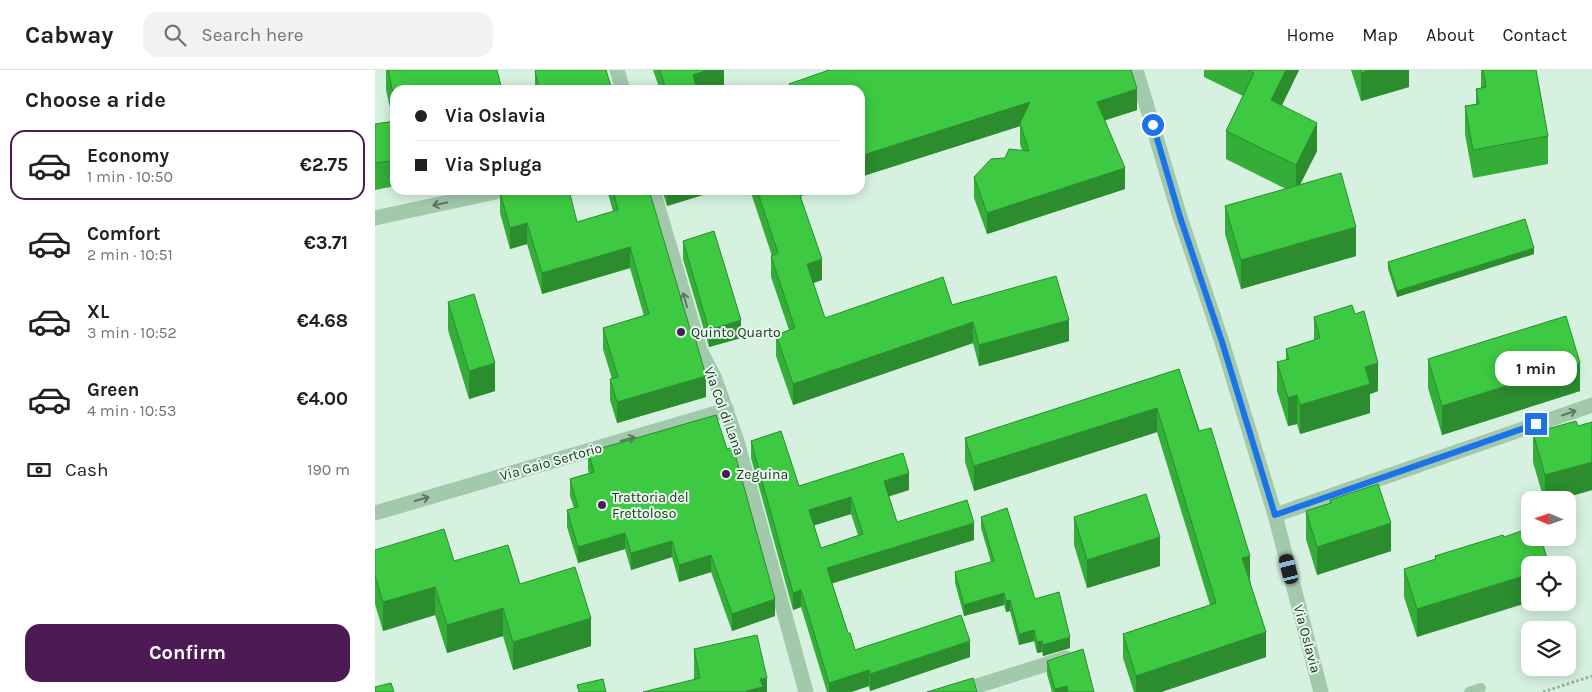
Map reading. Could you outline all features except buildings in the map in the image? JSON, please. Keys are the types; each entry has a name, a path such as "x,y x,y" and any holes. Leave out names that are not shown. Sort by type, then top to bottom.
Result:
{"street":[{"path":"617,70 622,85"},
{"name":"Via Oslavia","path":"1136,70 1180,217 1222,342 1275,515 1321,692"},
{"path":"375,218 482,195"},
{"name":"Via Col di Lana","path":"654,195 700,350 715,379 737,441 807,692"},
{"path":"1275,515 1592,405"},
{"name":"Via Gaio Sertorio","path":"375,513 727,410"},
{"path":"958,692 1070,657"}],"lane":[{"path":"1469,692 1481,688"}],"path":[{"path":"1543,692 1592,676"}],"place":[{"name":"Quinto Quarto","path":"681,332"},
{"name":"Zeguina","path":"726,474"},
{"name":"Trattoria del Frettoloso","path":"602,505"}],"route":[{"path":"1153,125 1180,217 1222,342 1275,515 1536,424"}]}
